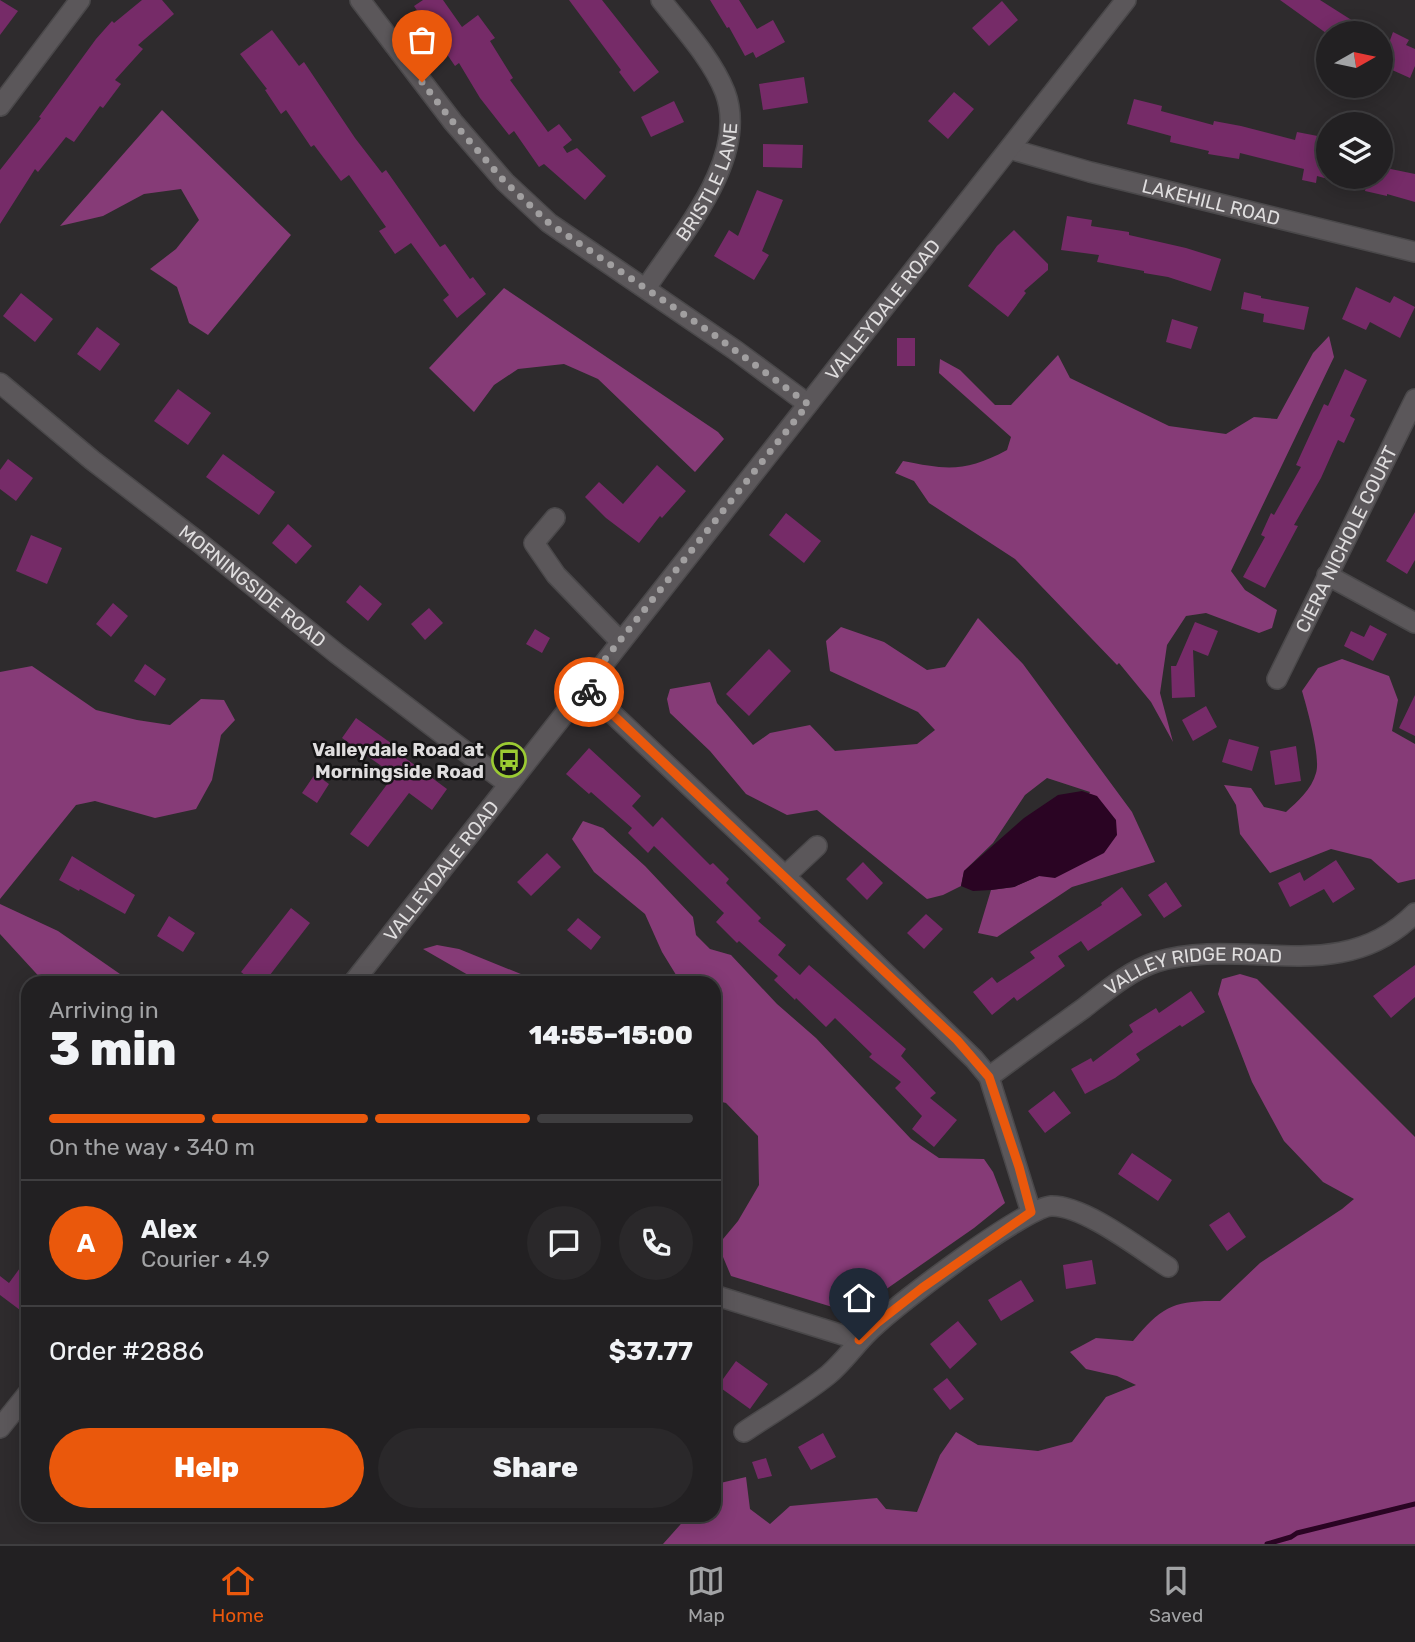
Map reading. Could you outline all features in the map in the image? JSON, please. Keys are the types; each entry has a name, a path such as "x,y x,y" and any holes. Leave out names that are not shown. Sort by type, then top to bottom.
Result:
{"street":[{"path":"0,106 80,0"},
{"path":"360,0 453,122 505,182 549,223 646,288 808,404"},
{"name":"BRISTLE LANE","path":"646,288 714,187 726,155 731,125 726,93 661,0"},
{"name":"VALLEYDALE ROAD","path":"358,976 1126,0"},
{"name":"LAKEHILL ROAD","path":"1010,149 1415,253"},
{"name":"MORNINGSIDE ROAD","path":"0,383 92,460 336,653 508,784"},
{"name":"CIERA NICHOLE COURT","path":"1277,679 1415,399"},
{"path":"555,518 534,543 556,575 620,641"},
{"path":"1327,575 1415,623"},
{"path":"583,687 957,1040 989,1077 1031,1212"},
{"path":"785,876 817,846"},
{"name":"VALLEY RIDGE ROAD","path":"989,1077 1127,976 1153,963 1187,954 1319,956 1347,951 1377,940 1406,922 1415,913"},
{"path":"744,1432 825,1377 877,1323 922,1288 1031,1212 1052,1206 1083,1213 1168,1267"},
{"path":"721,1297 859,1340"},
{"path":"0,1428 21,1402"}],"shaded area":[{"path":"162,110 291,235 208,335 189,323 177,287 150,269 176,249 199,220 181,189 144,194 103,216 60,226"},
{"path":"504,288 718,432 724,439 695,472 598,379 564,364 518,369 494,385 474,412 429,368"},
{"path":"1329,336 1334,357 1231,571 1245,590 1277,610 1272,628 1259,633 1206,613 1186,616 1167,645 1160,693 1173,742 1151,702 1119,663 1117,665 1015,559 929,503 914,481 895,473 903,461 944,467 968,466 1007,450 1011,437 939,373 940,359 960,370 995,405 1011,405 1058,355 1070,378 1169,426 1226,434 1254,417 1277,419 1313,353"},
{"path":"978,618 1023,664 1132,812 1155,862 1072,887 997,937 978,933 991,890 1014,887 1046,875 1090,792 1047,778 1025,795 993,843 964,871 961,886 927,899 817,810 787,815 746,794 710,751 670,713 667,699 670,689 710,682 717,703 753,745 770,733 810,725 835,751 917,744 935,730 918,712 830,671 826,641 841,627 884,642 927,670 945,667"},
{"path":"1342,659 1389,676 1398,700 1392,731 1415,744 1415,879 1398,883 1371,859 1331,849 1270,873 1240,834 1236,805 1224,785 1251,788 1264,807 1286,812 1299,799 1311,784 1317,766 1313,733 1302,691 1318,668"},
{"path":"32,666 96,710 170,725 201,699 224,700 235,720 221,735 212,780 196,809 155,818 95,801 76,805 0,899 0,672"},
{"path":"1082,791 1097,796 1116,820 1117,835 1104,853 1055,878 1039,876 1014,887 991,890 973,891 961,886 964,871 1024,818 1058,795"},
{"path":"583,821 603,828 645,866 693,917 696,935 710,949 731,955 777,1004 816,1038 911,1139 939,1158 984,1159 993,1172 1005,1203 974,1228 852,1313 731,1276 721,1252 721,1241 738,1221 759,1185 758,1136 726,1103 721,1102 721,976 677,976 662,952 645,914 594,872 572,839"},
{"path":"0,904 58,931 123,976 39,976 0,934"},
{"path":"437,945 459,949 526,976 470,976 423,949"},
{"path":"1240,974 1257,979 1415,1137 1415,1544 663,1544 683,1522 721,1522 721,1483 746,1477 750,1509 770,1524 790,1506 877,1498 886,1509 917,1512 940,1455 956,1432 978,1445 1038,1451 1072,1442 1106,1397 1136,1385 1117,1376 1086,1369 1070,1352 1096,1338 1133,1341 1152,1320 1180,1304 1220,1301 1260,1263 1354,1199 1323,1182 1284,1141 1252,1082 1218,994 1222,979"}],"building":[{"path":"0,0 18,11 0,35"},
{"path":"142,0 162,0 174,14 138,45 143,49 115,80 121,84 103,108 100,106 74,142 66,137 38,172 35,169 0,224 0,170 41,118 39,117 96,39 112,21 114,23"},
{"path":"423,0 443,0 462,27 478,15 495,38 490,41 513,78 510,80 548,132 559,124 572,140 563,147 567,153 577,148 606,176 585,200 544,164 539,167 514,131 509,135 480,98 459,63 455,66 414,6"},
{"path":"569,0 602,0 659,72 634,92"},
{"path":"710,0 739,0 757,29 773,20 785,42 756,58 753,52 745,56"},
{"path":"1280,0 1320,0 1353,21 1316,21 1316,26"},
{"path":"1002,1 1018,20 989,46 972,28"},
{"path":"272,30 299,66 304,62 355,138 382,173 386,170 440,247 445,244 470,279 473,277 486,294 457,318 443,300 449,295 411,243 395,254 379,231 386,227 349,175 341,181 314,145 311,147 286,110 281,114 265,90 267,89 240,54"},
{"path":"1393,32 1409,40 1406,45 1415,49 1415,66 1410,78 1393,70"},
{"path":"804,77 808,103 763,110 759,84"},
{"path":"954,92 974,109 948,139 928,121"},
{"path":"1134,99 1162,106 1161,111 1213,125 1214,121 1295,140 1297,132 1316,136 1316,183 1302,180 1304,169 1240,153 1239,159 1208,154 1209,151 1170,142 1171,136 1127,124"},
{"path":"674,101 684,122 651,137 641,117"},
{"path":"763,144 803,145 802,168 763,167"},
{"path":"1393,169 1415,174 1415,202 1365,191 1393,189"},
{"path":"757,190 783,200 762,251 769,255 754,280 714,256 729,230 738,236"},
{"path":"1067,216 1092,220 1091,226 1129,232 1129,235 1221,259 1211,291 1168,277 1097,262 1099,255 1061,250"},
{"path":"1014,230 1048,264 1048,270 1024,291 1026,293 1008,317 968,286 997,246"},
{"path":"1356,287 1390,303 1394,296 1415,307 1400,338 1370,322 1366,330 1342,319"},
{"path":"1244,292 1309,307 1304,330 1263,322 1264,314 1241,309"},
{"path":"21,293 53,319 35,342 3,316"},
{"path":"1172,319 1198,327 1191,349 1166,342"},
{"path":"97,327 120,344 100,371 77,354"},
{"path":"897,338 915,338 915,366 897,366"},
{"path":"1345,369 1367,380 1350,416 1355,419 1344,443 1338,440 1321,478 1294,525 1298,526 1265,588 1243,577 1265,537 1261,535 1271,513 1274,515 1301,467 1296,465 1324,404 1328,406"},
{"path":"178,389 211,413 188,445 154,421"},
{"path":"223,454 275,492 259,515 206,477"},
{"path":"8,459 33,478 16,501 0,489 0,470"},
{"path":"657,465 686,491 662,518 660,516 639,543 606,518 585,497 599,482 623,504"},
{"path":"1415,512 1415,560 1407,574 1386,561"},
{"path":"786,513 821,541 804,563 769,535"},
{"path":"288,524 312,546 296,564 272,543"},
{"path":"31,535 62,548 47,584 16,571"},
{"path":"360,585 382,604 368,621 346,602"},
{"path":"113,603 128,616 111,637 96,624"},
{"path":"429,608 443,623 425,640 411,624"},
{"path":"1195,622 1218,631 1208,656 1193,650 1195,697 1172,698 1171,666 1176,666"},
{"path":"1370,625 1387,634 1373,661 1344,646 1351,631 1364,637"},
{"path":"535,629 550,638 542,653 526,644"},
{"path":"769,649 791,671 749,716 726,694"},
{"path":"145,664 166,679 155,696 134,681"},
{"path":"1415,695 1415,736 1399,728"},
{"path":"1206,706 1217,727 1193,741 1182,720"},
{"path":"356,718 447,789 432,810 409,793 368,847 350,834 394,775 342,738"},
{"path":"1229,739 1259,747 1252,771 1222,762"},
{"path":"1296,746 1301,781 1275,785 1270,751"},
{"path":"589,748 641,796 632,806 653,827 662,817 710,865 713,863 729,879 726,883 761,918 758,921 786,945 778,955 800,975 809,965 906,1049 901,1056 936,1093 930,1098 957,1120 934,1147 912,1129 922,1116 895,1088 901,1082 869,1057 872,1054 835,1018 826,1027 796,998 795,1000 774,980 778,976 716,922 724,913 654,846 648,853 628,833 632,828 566,774"},
{"path":"315,774 329,784 317,803 302,793"},
{"path":"547,853 561,867 531,896 517,882"},
{"path":"72,856 135,895 125,914 59,880"},
{"path":"1336,860 1355,889 1333,903 1324,889 1290,907 1278,883 1300,872 1304,881"},
{"path":"863,862 883,883 867,900 846,879"},
{"path":"1166,882 1182,906 1164,918 1148,895"},
{"path":"1122,887 1142,915 1088,951 1081,941 1058,956 1065,966 1017,1001 1014,997 992,1015 973,992 992,977 997,983 1035,958 1030,952 1102,905 1101,903"},
{"path":"291,908 310,923 269,976 246,976 241,972"},
{"path":"926,914 943,929 924,949 907,933"},
{"path":"169,916 195,933 183,952 157,936"},
{"path":"578,918 601,937 591,950 567,930"},
{"path":"1415,965 1415,997 1391,1018 1373,996"},
{"path":"1191,991 1205,1012 1136,1054 1140,1060 1115,1078 1085,1094 1071,1069 1091,1058 1093,1062 1133,1032 1129,1025 1156,1008 1159,1013"},
{"path":"1054,1091 1071,1113 1045,1133 1028,1111"},
{"path":"1132,1153 1172,1180 1158,1201 1118,1174"},
{"path":"1229,1212 1246,1237 1227,1251 1209,1225"},
{"path":"1092,1260 1096,1284 1066,1289 1063,1265"},
{"path":"21,1267 20,1310 0,1295 0,1276 9,1283"},
{"path":"1021,1280 1034,1301 1001,1321 988,1300"},
{"path":"958,1321 977,1344 950,1369 930,1344"},
{"path":"736,1361 768,1384 750,1409 721,1388 721,1382"},
{"path":"947,1378 964,1399 950,1410 933,1389"},
{"path":"823,1433 836,1457 811,1470 798,1447"},
{"path":"766,1458 772,1476 758,1479 752,1462"}],"waterway":[{"path":"1267,1544 1297,1533 1415,1504"}],"way so far":[{"path":"422,82 505,182 549,223 713,334 808,404 583,687 589,692"}],"place":[{"name":"Valleydale Road at Morningside Road","path":"509,760"}],"route":[{"path":"589,692 957,1040 989,1077 1031,1212 922,1288 859,1340"}]}
